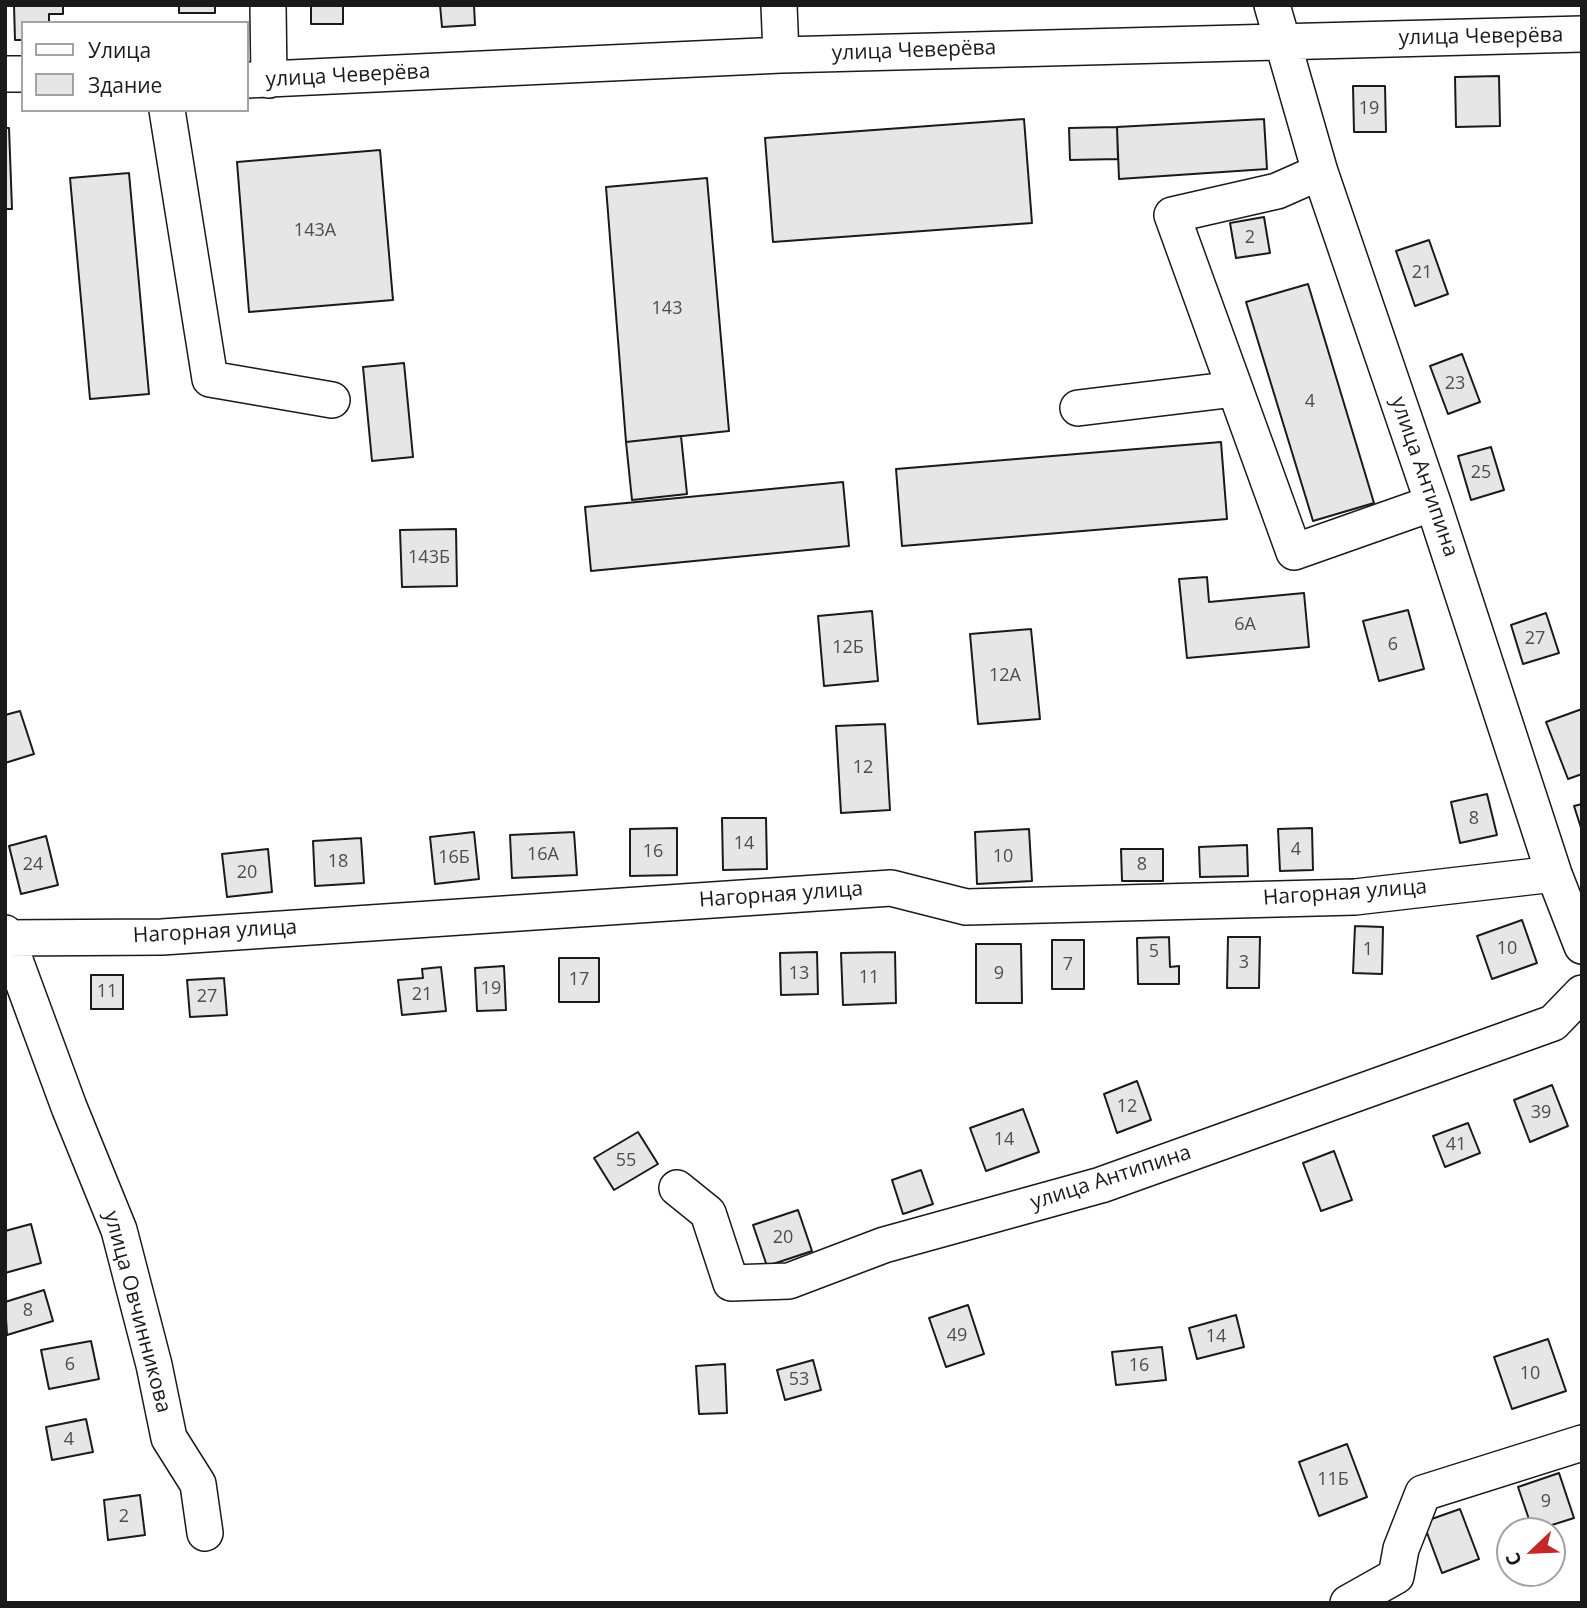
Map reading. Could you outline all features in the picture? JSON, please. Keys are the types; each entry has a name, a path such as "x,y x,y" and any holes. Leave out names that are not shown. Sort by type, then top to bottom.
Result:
{"street":[{"path":"258,80 268,5"},
{"path":"779,5 780,55"},
{"name":"улица Антипина","path":"1272,5 1320,172 1433,503 1554,874 1582,946"},
{"name":"улица Чеверёва","path":"258,80 780,55 1582,34"},
{"path":"167,112 210,379 332,400"},
{"path":"1320,172 1277,191 1172,215 1294,552 1433,503"},
{"path":"1078,408 1235,389"},
{"name":"Нагорная улица","path":"6,936 162,937 891,888 966,907 1355,897 1554,874"},
{"name":"улица Овчинникова","path":"6,936 69,1107 119,1230 154,1365 169,1438 198,1484 205,1534"},
{"name":"улица Антипина","path":"677,1188 708,1213 731,1283 789,1281 884,1245 1101,1185 1553,1023 1582,993"},
{"path":"1348,1603 1396,1576 1401,1549 1423,1493 1582,1443"}],"building":[{"path":"14,5 63,5 63,14 49,14 49,21 21,21 21,40 15,40"},
{"path":"179,5 215,5 215,13 179,13"},
{"path":"311,5 343,5 343,24 311,24"},
{"path":"440,5 474,5 475,25 442,27"},
{"path":"1499,76 1500,126 1456,127 1455,77"},
{"path":"1353,86 1385,86 1386,132 1354,132"},
{"path":"1024,119 1032,223 773,242 765,138"},
{"path":"1264,119 1267,169 1119,179 1117,127"},
{"path":"1117,127 1118,159 1070,160 1069,128"},
{"path":"5,128 9,128 12,209 5,209"},
{"path":"380,150 393,300 249,312 237,162"},
{"path":"129,173 149,394 90,399 70,178"},
{"path":"707,178 729,431 626,442 606,187"},
{"path":"1264,217 1270,253 1236,258 1230,223"},
{"path":"1429,240 1448,294 1415,306 1396,251"},
{"path":"1308,284 1374,503 1313,521 1246,302"},
{"path":"1462,354 1480,402 1448,414 1430,366"},
{"path":"404,363 413,457 372,461 363,367"},
{"path":"681,436 687,494 632,500 626,442"},
{"path":"1221,442 1227,519 902,546 896,469"},
{"path":"1491,447 1504,490 1471,500 1458,456"},
{"path":"843,482 849,546 591,571 585,507"},
{"path":"456,529 457,586 402,587 400,530"},
{"path":"1207,577 1209,602 1304,593 1309,647 1187,658 1179,579"},
{"path":"1408,610 1424,669 1379,681 1363,621"},
{"path":"872,611 878,681 824,686 818,616"},
{"path":"1546,613 1559,653 1523,664 1511,625"},
{"path":"1031,629 1040,719 978,724 970,634"},
{"path":"1582,709 1582,774 1568,779 1546,722"},
{"path":"20,711 34,754 5,763 5,715"},
{"path":"885,724 890,810 841,813 836,726"},
{"path":"1487,794 1497,835 1460,843 1451,802"},
{"path":"1582,804 1582,831 1574,806"},
{"path":"722,818 766,818 767,869 723,870"},
{"path":"677,828 677,875 630,876 630,829"},
{"path":"1312,828 1313,870 1280,871 1278,829"},
{"path":"1029,829 1032,881 977,884 975,832"},
{"path":"474,832 479,879 435,884 430,837"},
{"path":"574,832 577,875 512,878 510,835"},
{"path":"46,836 58,885 21,894 9,846"},
{"path":"361,838 364,883 315,886 313,841"},
{"path":"1247,845 1248,876 1200,877 1199,847"},
{"path":"268,849 272,892 227,897 222,854"},
{"path":"1121,849 1163,849 1163,881 1122,881"},
{"path":"1522,920 1537,963 1492,979 1477,936"},
{"path":"1355,926 1383,927 1382,974 1353,973"},
{"path":"1169,937 1170,967 1179,966 1179,984 1138,984 1137,938"},
{"path":"1228,937 1260,937 1259,988 1227,988"},
{"path":"1052,940 1084,940 1084,989 1052,989"},
{"path":"976,944 1021,944 1022,1003 976,1003"},
{"path":"817,952 818,994 781,995 780,953"},
{"path":"895,952 896,1003 843,1005 841,953"},
{"path":"559,958 599,958 599,1002 559,1002"},
{"path":"504,966 506,1010 477,1011 475,968"},
{"path":"441,967 446,1011 402,1015 398,980 423,978 422,969"},
{"path":"91,975 123,975 123,1009 91,1009"},
{"path":"224,978 227,1015 190,1017 187,980"},
{"path":"1137,1081 1151,1120 1117,1133 1104,1094"},
{"path":"1552,1085 1568,1126 1530,1142 1514,1100"},
{"path":"1023,1109 1039,1152 986,1171 970,1128"},
{"path":"1468,1123 1480,1153 1445,1167 1433,1136"},
{"path":"638,1132 658,1164 614,1190 594,1158"},
{"path":"1334,1151 1352,1200 1321,1211 1303,1163"},
{"path":"921,1170 933,1204 903,1214 892,1180"},
{"path":"798,1210 812,1251 767,1266 753,1225"},
{"path":"31,1224 41,1263 5,1273 5,1231"},
{"path":"44,1290 53,1321 7,1335 5,1302"},
{"path":"968,1305 984,1354 946,1367 929,1318"},
{"path":"1236,1315 1244,1347 1197,1359 1189,1328"},
{"path":"1548,1339 1566,1391 1512,1409 1494,1357"},
{"path":"91,1341 99,1379 49,1389 41,1350"},
{"path":"1162,1347 1166,1380 1116,1385 1112,1352"},
{"path":"813,1360 821,1390 785,1400 777,1370"},
{"path":"725,1364 727,1413 699,1414 696,1366"},
{"path":"86,1419 93,1452 52,1460 46,1427"},
{"path":"1347,1444 1367,1497 1319,1516 1299,1462"},
{"path":"1559,1473 1574,1518 1566,1521 1566,1517 1528,1517 1518,1487"},
{"path":"140,1495 145,1535 108,1540 104,1500"},
{"path":"1460,1509 1479,1559 1442,1573 1423,1522"}]}
